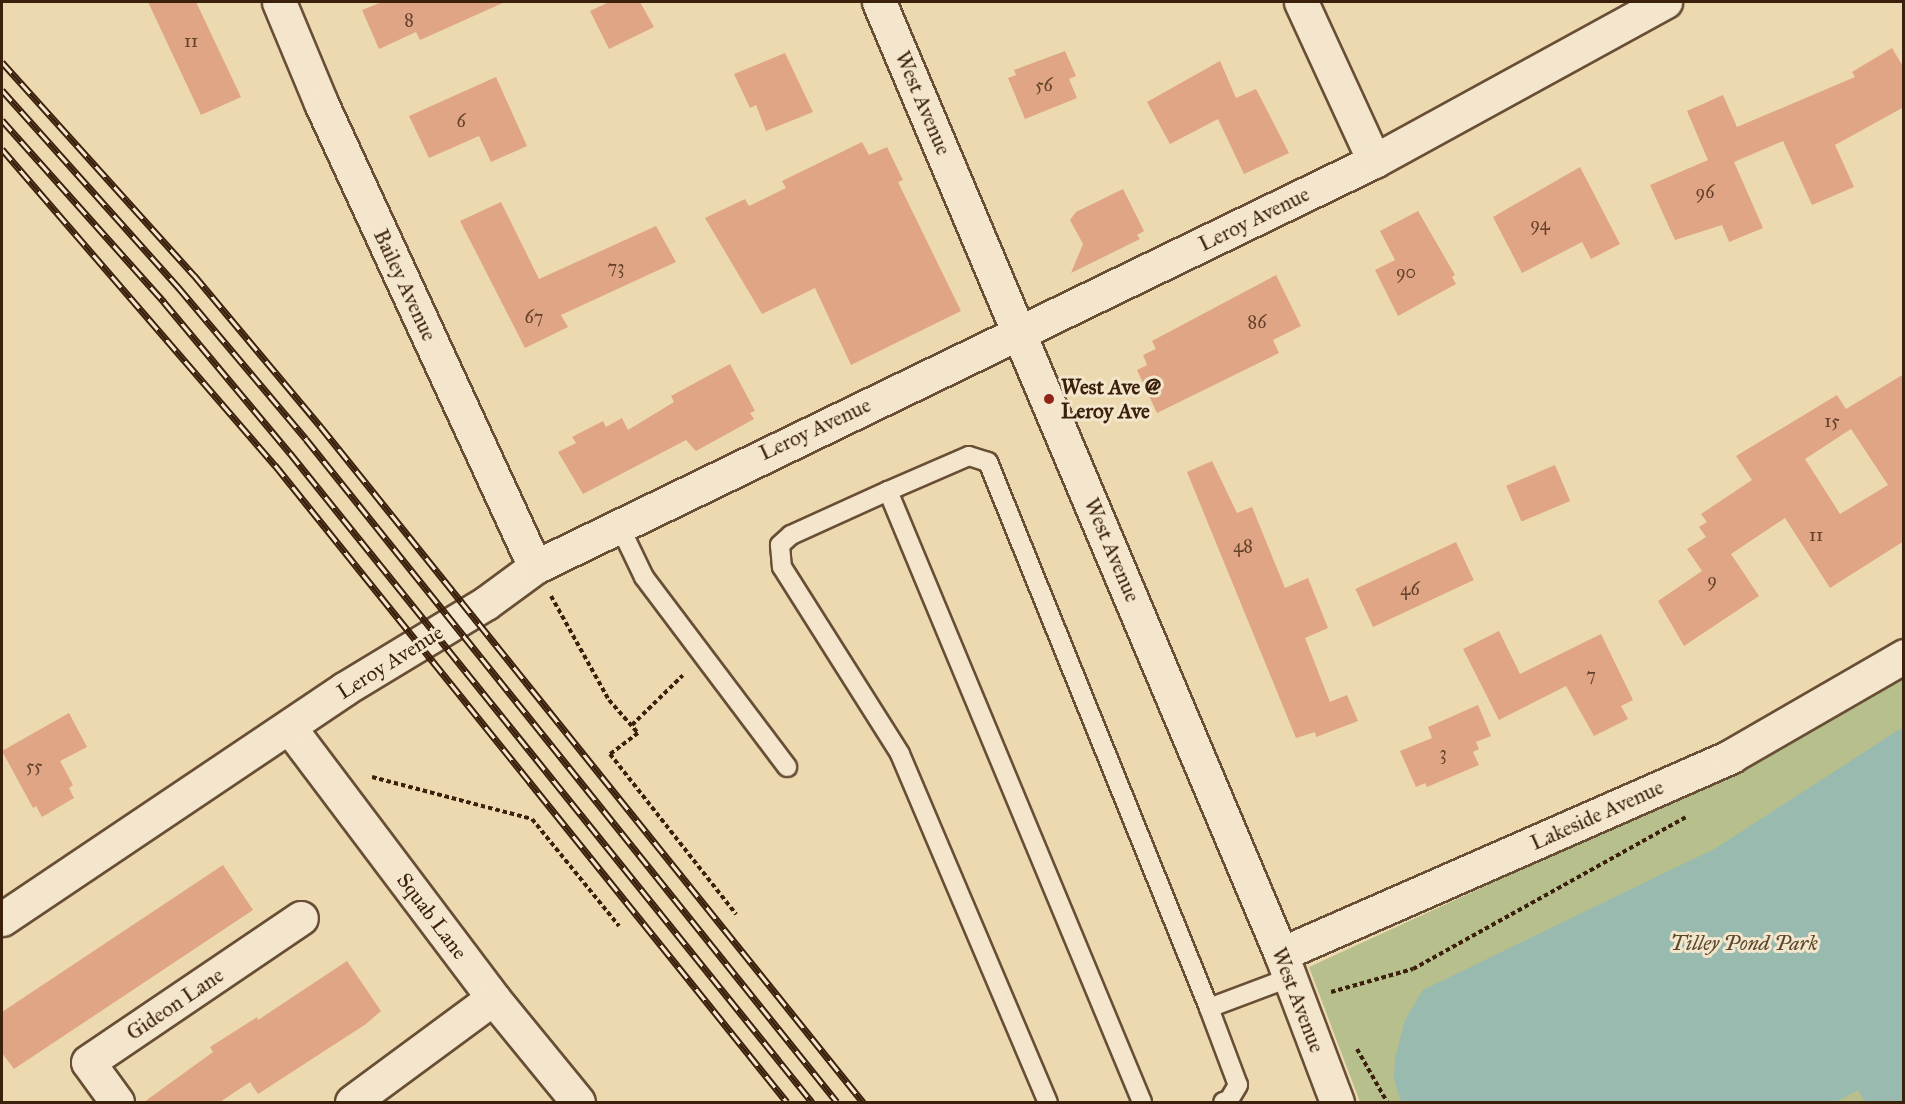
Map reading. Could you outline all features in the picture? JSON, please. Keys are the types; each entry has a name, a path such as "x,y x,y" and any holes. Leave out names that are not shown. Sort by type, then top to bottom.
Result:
{"street":[{"name":"Bailey Avenue","path":"279,2 321,103 535,567"},
{"name":"West Avenue","path":"879,2 1022,332 1285,966 1337,1102"},
{"path":"1300,2 1374,161"},
{"name":"Leroy Avenue","path":"2,919 289,727 486,603 535,567 620,527 735,467 1022,332 1374,161 1665,2"},
{"name":"Lakeside Avenue","path":"1285,966 1731,756 1904,656"},
{"name":"Squab Lane","path":"289,727 493,998 578,1102"},
{"name":"Gideon Lane","path":"117,1102 88,1062 302,918"},
{"path":"352,1102 493,998"}],"lane":[{"path":"1048,1102 900,754 782,567 780,545 791,535 969,456 988,462 1209,1008 1238,1085 1223,1102"},
{"path":"888,491 1142,1102"},
{"path":"620,527 644,578 787,767"},
{"path":"1209,1008 1285,966"}],"path":[{"path":"535,567 609,700 638,733 610,754 736,914"},
{"path":"632,725 662,691 705,658"},
{"path":"333,785 356,773 532,819 619,926"},
{"path":"1326,994 1413,969 1695,812"}],"green space":[{"name":"Tilley Pond Park","path":"1903,675 1903,1102 1360,1102 1309,967 1697,789"}],"water":[{"name":"Tilley Pond Park","path":"1903,727 1903,1102 1865,1102 1858,1090 1836,1102 1401,1102 1394,1079 1395,1059 1405,1020 1423,990 1716,848"}],"building":[{"path":"148,2 196,2 241,97 201,115"},
{"path":"382,2 505,2 420,40 416,32 379,49 362,10"},
{"path":"609,2 640,2 654,27 609,49 590,11"},
{"path":"1892,48 1904,68 1904,107 1835,145 1854,187 1812,205 1783,141 1734,162 1763,228 1729,242 1722,225 1675,240 1650,185 1708,160 1687,111 1723,95 1737,127 1855,77 1852,72"},
{"path":"1065,51 1076,76 1069,79 1077,98 1025,119 1008,78 1016,75 1014,70"},
{"path":"785,53 813,112 766,131 756,105 750,108 734,74"},
{"path":"1220,61 1236,98 1256,89 1289,153 1244,174 1218,119 1170,144 1147,102"},
{"path":"496,77 527,146 491,162 479,136 429,158 409,116"},
{"path":"862,142 869,155 887,147 903,180 898,182 961,311 851,365 815,288 762,314 705,218 745,199 749,206 786,188 782,181"},
{"path":"1580,167 1620,244 1591,259 1582,242 1522,273 1493,217"},
{"path":"1123,189 1144,231 1137,235 1140,239 1071,273 1083,244 1070,220 1076,212"},
{"path":"501,202 539,279 656,226 676,262 561,315 568,327 525,348 460,221"},
{"path":"1418,211 1455,275 1452,277 1456,284 1398,316 1375,270 1395,260 1380,231"},
{"path":"1276,275 1301,326 1273,340 1279,353 1157,413 1137,370 1147,365 1143,355 1156,349 1152,341"},
{"path":"730,364 755,411 750,413 754,419 696,451 686,440 583,494 558,452 576,443 572,437 603,421 606,427 622,418 628,430 674,402 671,396"},
{"path":"1904,374 1904,541 1830,588 1785,518 1731,554 1759,596 1684,646 1658,601 1702,571 1687,549 1706,537 1699,527 1707,522 1701,514 1752,480 1736,456 1837,395 1846,409","holes":["1851,429 1888,485 1840,514 1805,459"]},
{"path":"1212,461 1237,513 1252,507 1285,588 1308,578 1328,628 1305,638 1330,702 1347,695 1358,721 1316,737 1315,732 1296,738 1187,472"},
{"path":"1555,465 1570,501 1521,522 1506,486"},
{"path":"1456,542 1474,580 1373,627 1355,589"},
{"path":"1499,631 1520,674 1601,634 1633,700 1621,706 1628,719 1594,736 1566,686 1499,720 1463,649"},
{"path":"1478,705 1491,736 1476,742 1479,749 1473,752 1479,765 1427,787 1425,783 1416,787 1400,751 1432,738 1428,727"},
{"path":"69,713 87,747 60,761 73,785 69,788 74,798 42,817 36,806 33,808 2,751"},
{"path":"223,865 253,910 14,1069 2,1053 2,1012"},
{"path":"347,961 381,1011 366,1024 258,1094 250,1082 220,1102 144,1102 213,1052 210,1047 257,1017 258,1020"}],"railway":[{"path":"2,62 194,275 321,427 863,1102"},
{"path":"2,90 179,288 306,439 837,1102"},
{"path":"2,120 164,302 290,453 812,1102"},
{"path":"2,149 275,465 787,1102"}],"place":[{"name":"West Ave @ Leroy Ave","path":"1049,399"}]}
